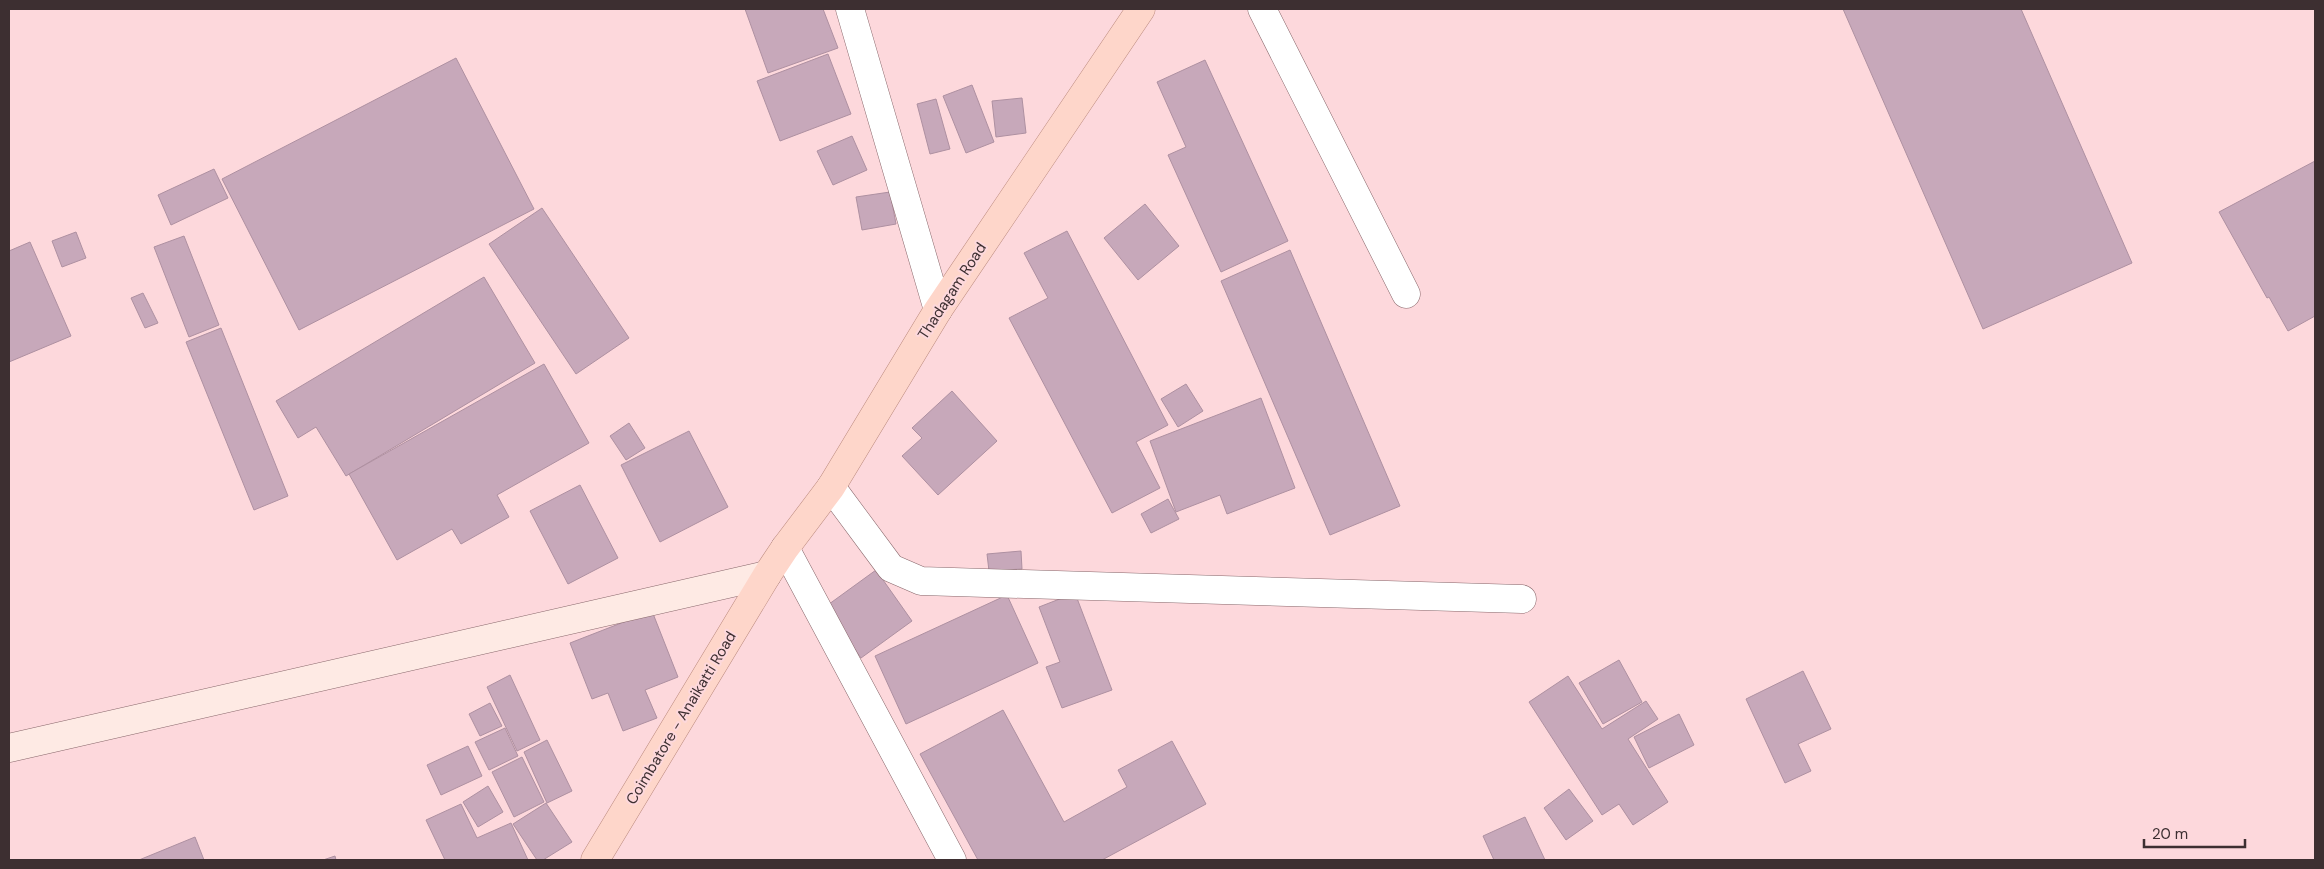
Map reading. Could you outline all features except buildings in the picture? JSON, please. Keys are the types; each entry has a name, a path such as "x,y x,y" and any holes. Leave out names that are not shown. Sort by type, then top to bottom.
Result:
{"main road":[{"name":"Thadagam Road","path":"767,575 831,487 938,310 1141,9"},
{"path":"9,748 767,575"},
{"name":"Coimbatore - Anaikatti Road","path":"594,860 767,575"}],"street":[{"path":"850,9 938,310"},
{"path":"1262,9 1406,294"},
{"path":"831,487 891,568 921,581 1522,599"},
{"path":"785,548 952,860"}]}
